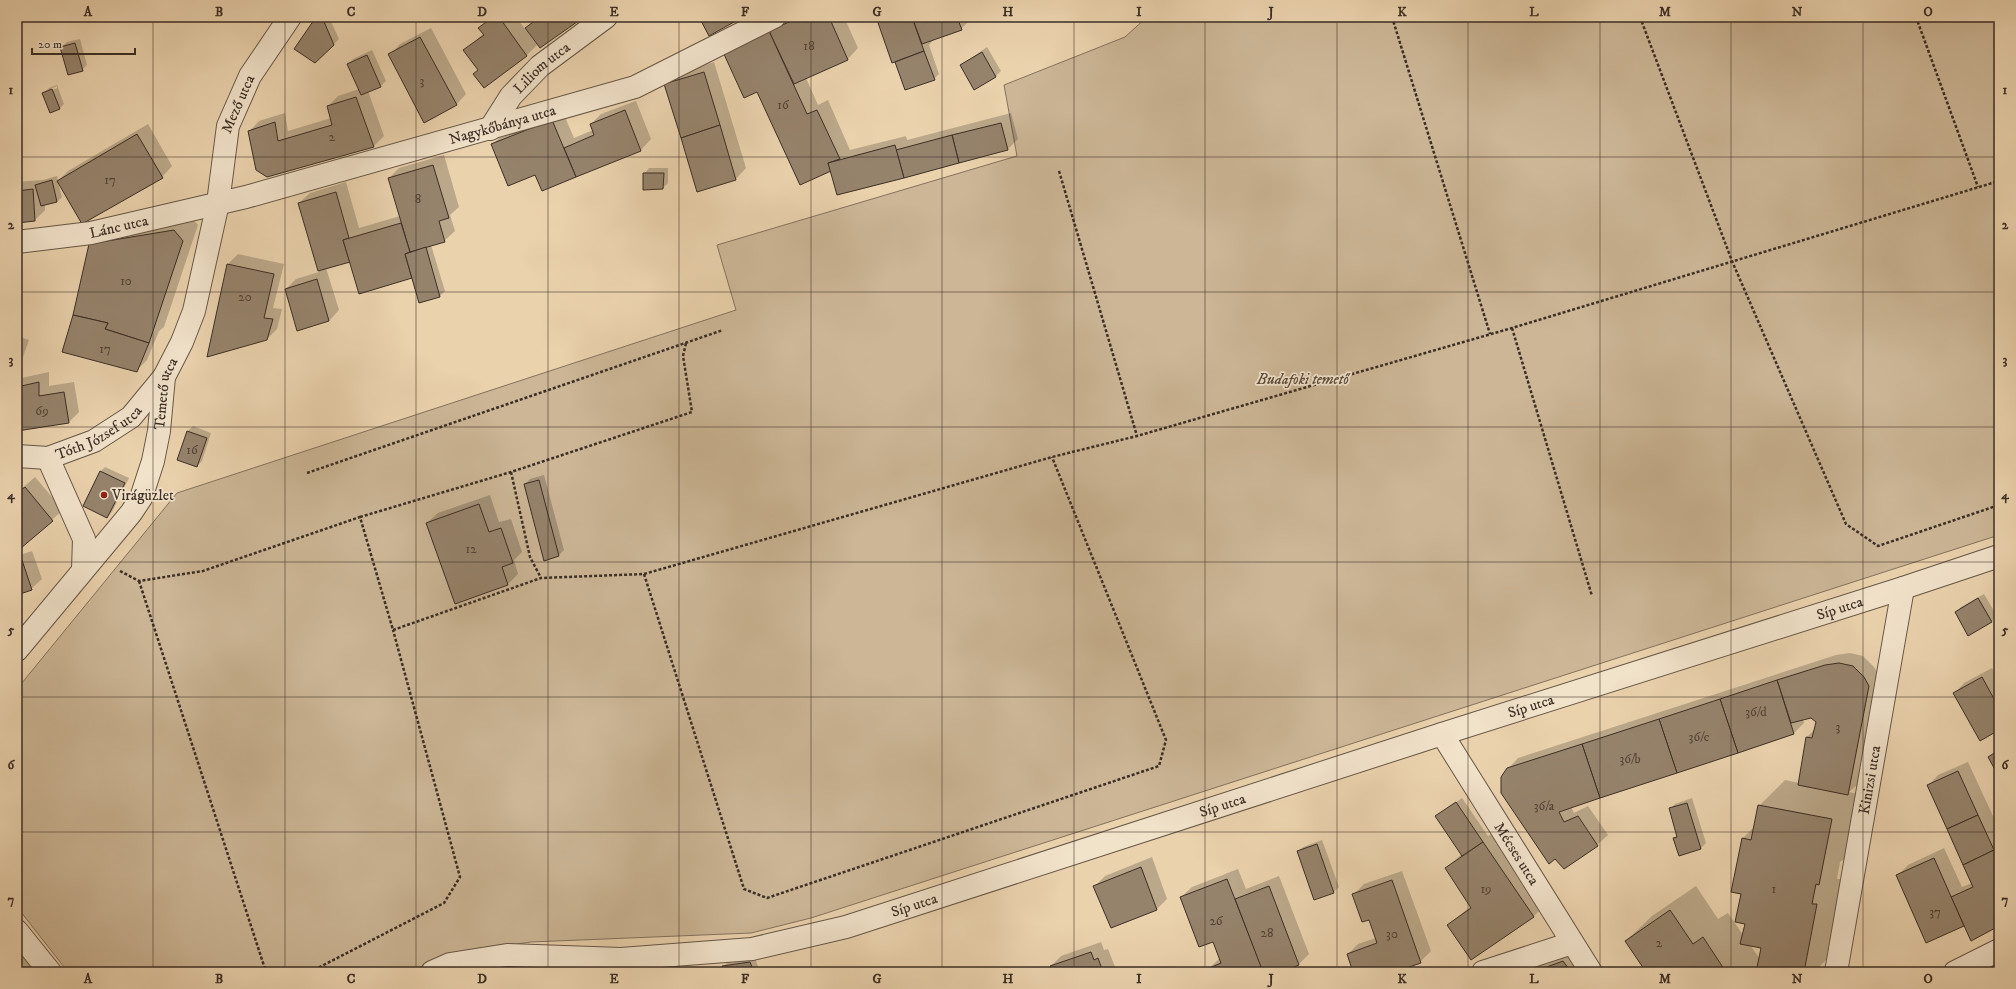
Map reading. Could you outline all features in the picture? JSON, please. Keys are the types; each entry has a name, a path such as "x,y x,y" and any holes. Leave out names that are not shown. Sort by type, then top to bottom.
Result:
{"street":[{"name":"Mező utca","path":"218,203 228,126 250,76 290,17"},
{"name":"Liliom utca","path":"490,129 511,96 540,66 606,17"},
{"name":"Nagykőbánya utca","path":"218,203 490,129 635,87 774,17"},
{"name":"Lánc utca","path":"17,242 91,233 218,203"},
{"name":"Temető utca","path":"17,650 141,498 159,431 164,377 182,342 194,311 218,203"},
{"name":"Tóth József utca","path":"17,456 48,458 94,441 131,417 164,377"},
{"path":"48,458 84,539 83,569"},
{"name":"Síp utca","path":"432,972 450,964 506,955 621,959 752,948 846,927 1999,556"},
{"name":"Kinizsi utca","path":"1836,972 1903,588"},
{"name":"Mécses utca","path":"1442,734 1591,972"},
{"path":"17,931 50,972"},
{"path":"1483,972 1572,943"},
{"path":"1961,971 1999,950"}],"path":[{"path":"1392,17 1490,334"},
{"path":"1640,17 1732,261 1846,524 1878,546 1999,505"},
{"path":"1916,17 1978,188"},
{"path":"1059,171 1137,436"},
{"path":"393,630 541,578 644,574 1052,457 1137,436 1512,328 1999,181"},
{"path":"1512,328 1592,596"},
{"path":"307,473 723,330"},
{"path":"99,550 116,569 139,581 203,571 360,517 511,472 692,412 683,356 686,343"},
{"path":"644,574 744,889 766,898 1159,766 1166,740 1052,457"},
{"path":"511,472 530,557 541,578"},
{"path":"310,972 444,903 460,877 393,630 360,517"},
{"path":"139,581 266,972"}],"green space":[{"name":"Budafoki temető","path":"1147,17 1999,17 1999,535 811,918 751,933 531,942 460,952 408,972 68,972 17,907 17,689 177,493 736,310 717,245 1017,156 1004,85 1125,37"}],"building":[{"path":"316,17 322,17 334,45 315,63 294,49"},
{"path":"493,17 499,17 527,56 484,88 473,74 478,70 463,50 484,35 478,28"},
{"path":"540,17 584,17 540,48 525,28"},
{"path":"699,17 743,17 709,36"},
{"path":"800,17 829,17 848,60 794,84 769,31"},
{"path":"876,17 912,17 924,51 892,63"},
{"path":"912,17 957,17 962,30 922,44"},
{"path":"769,31 807,114 817,110 840,159 828,163 831,171 800,185 757,92 744,98 723,52"},
{"path":"420,37 457,105 424,123 388,54"},
{"path":"75,43 83,71 68,75 60,47"},
{"path":"924,51 935,80 905,90 895,62"},
{"path":"982,52 996,77 974,90 960,65"},
{"path":"367,55 381,87 361,95 347,64"},
{"path":"704,72 720,125 681,138 664,84"},
{"path":"52,89 60,109 50,113 42,93"},
{"path":"356,97 374,147 267,177 256,170 248,131 275,122 278,141 332,125 327,106"},
{"path":"625,110 641,151 576,177 564,148 594,135 590,124"},
{"path":"552,120 576,177 542,191 535,175 508,186 491,144"},
{"path":"1001,123 1008,150 959,163 952,135"},
{"path":"720,125 736,180 697,192 681,138"},
{"path":"137,134 163,178 82,224 57,181"},
{"path":"952,135 959,163 904,178 896,150"},
{"path":"895,145 904,178 837,195 828,163"},
{"path":"433,165 449,218 439,221 445,242 410,252 388,178"},
{"path":"643,173 664,173 663,189 643,190"},
{"path":"52,180 57,202 41,206 35,185"},
{"path":"33,189 35,221 17,223 17,191"},
{"path":"336,192 349,238 343,240 350,262 318,271 298,203"},
{"path":"401,223 410,252 405,254 412,278 359,294 343,240"},
{"path":"174,230 183,241 149,343 105,329 108,323 73,315 89,244"},
{"path":"426,247 440,297 419,303 405,254"},
{"path":"227,264 274,274 264,318 273,319 267,340 207,357"},
{"path":"317,279 329,321 297,331 285,289"},
{"path":"73,315 108,323 105,329 149,343 137,372 62,352"},
{"path":"39,382 39,396 64,392 69,423 17,431 17,387"},
{"path":"187,431 207,438 197,467 177,460"},
{"name":"Virágüzlet","path":"100,471 125,483 107,518 83,506"},
{"path":"539,480 559,556 544,561 524,484"},
{"path":"25,487 53,521 21,548 17,542 17,493"},
{"path":"479,504 489,532 501,528 513,563 502,567 508,585 455,604 426,523"},
{"path":"22,560 32,590 17,595 17,562"},
{"path":"1978,598 1992,622 1968,636 1955,612"},
{"path":"1839,663 1853,666 1864,677 1869,686 1848,795 1798,785 1806,737 1812,738 1816,722 1811,718 1791,723 1777,680 1825,665"},
{"path":"1982,677 1999,708 1999,730 1980,741 1953,693"},
{"path":"1777,680 1794,734 1738,753 1720,699"},
{"path":"1720,699 1738,753 1677,773 1659,719"},
{"path":"1659,719 1677,773 1600,798 1582,744"},
{"path":"1582,744 1600,798 1559,812 1564,822 1578,816 1598,846 1564,869 1555,859 1549,864 1501,793 1501,777 1507,768"},
{"path":"1999,750 1999,777 1988,757"},
{"path":"1958,771 1978,815 1947,829 1927,785"},
{"path":"1456,802 1483,842 1462,856 1435,816"},
{"path":"1687,803 1701,849 1679,856 1673,838 1677,837 1669,808"},
{"path":"1758,805 1832,819 1819,885 1816,884 1812,904 1817,904 1804,972 1756,972 1761,948 1740,944 1745,924 1735,922 1741,894 1731,892 1742,838 1751,840"},
{"path":"1978,815 1994,850 1963,865 1947,829"},
{"path":"1483,842 1534,917 1471,960 1447,925 1471,908 1445,868"},
{"path":"1317,844 1334,893 1314,900 1297,851"},
{"path":"1994,850 1999,861 1999,926 1971,941 1951,897 1973,887 1963,865"},
{"path":"1934,858 1964,926 1926,943 1896,875"},
{"path":"1141,867 1157,910 1111,928 1093,886"},
{"path":"1227,879 1262,968 1253,972 1206,972 1205,970 1221,963 1213,942 1199,947 1180,897"},
{"path":"1392,880 1421,963 1394,972 1353,972 1347,954 1377,943 1369,920 1362,922 1352,894"},
{"path":"1269,886 1299,965 1282,972 1263,972 1235,899"},
{"path":"1670,910 1693,944 1703,937 1726,972 1646,972 1625,941"},
{"path":"1091,952 1094,960 1098,958 1103,972 1052,972 1050,966"},
{"path":"1563,961 1571,972 1533,972"},
{"path":"750,962 754,972 724,972 722,966"}],"place":[{"name":"Virágüzlet","path":"104,495"}]}
